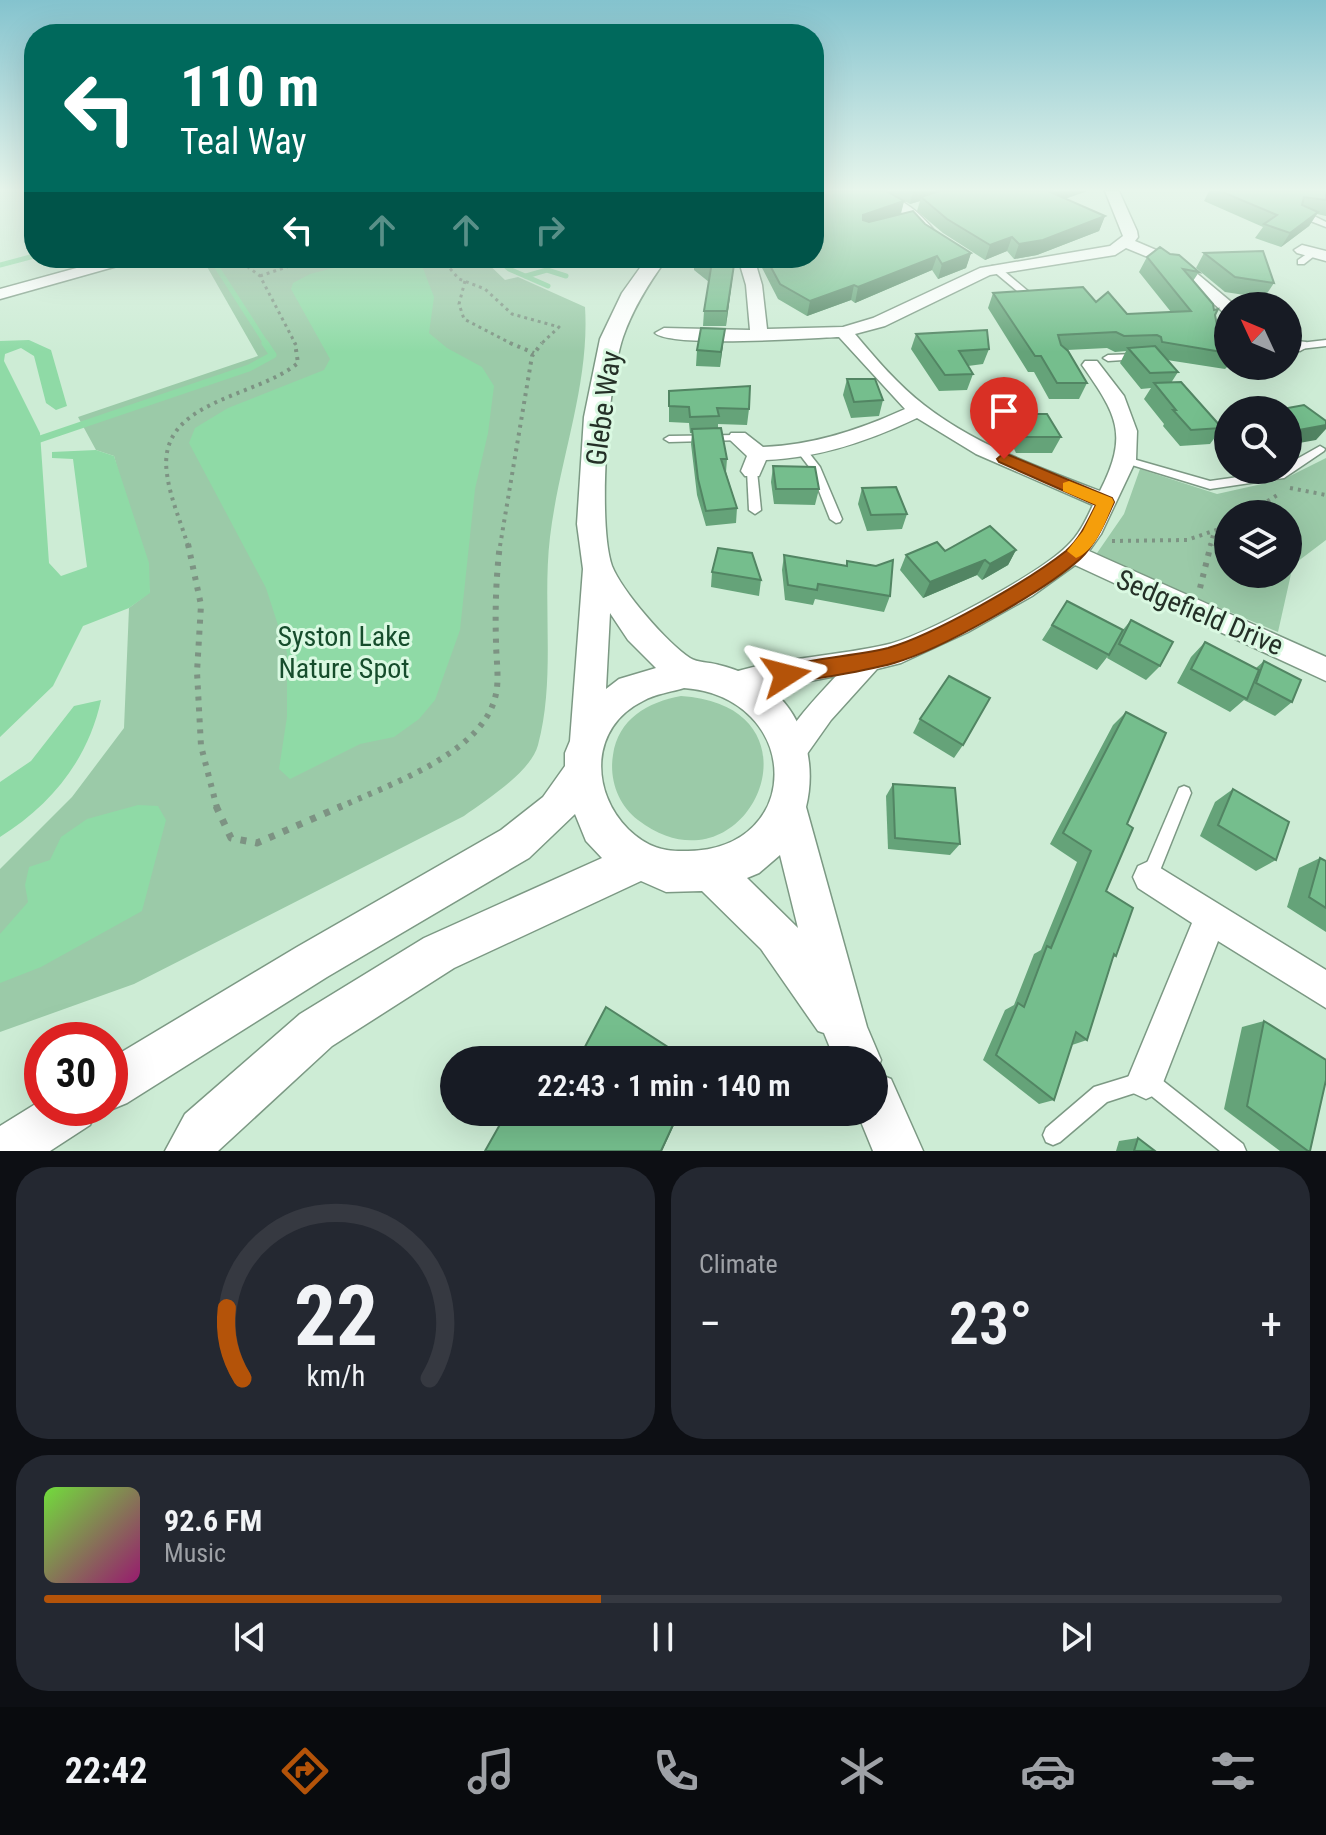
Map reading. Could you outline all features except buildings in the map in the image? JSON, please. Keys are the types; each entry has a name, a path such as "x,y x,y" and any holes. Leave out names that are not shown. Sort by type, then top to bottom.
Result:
{"street":[{"path":"664,333 712,336 844,332 879,322 985,267 1115,250 1123,245"},
{"path":"1130,245 1177,264 1214,295"},
{"path":"0,294 94,268"},
{"name":"Glebe Way","path":"583,757 598,569 591,524 596,417 611,339 632,293 650,268"},
{"path":"748,268 754,285 759,334"},
{"path":"844,332 873,367 918,410 1024,469 1106,502"},
{"path":"732,684 867,662 892,655 959,625 1023,589 1082,544 1126,460 1127,431 1114,396 1092,361"},
{"path":"738,438 755,462 867,434 918,410"},
{"name":"Sedgefield Drive","path":"1082,544 1119,580 1264,638 1326,670"},
{"name":"Glebe Way","path":"598,569 639,631 684,674"},
{"path":"792,752 821,711 867,662"},
{"path":"128,1075 312,962 515,844 556,810 583,757 598,717 615,699 636,685 659,677 684,674 708,676 732,684 758,700 779,723 792,752 795,781 788,810 771,838 744,860 711,872 674,873 638,862 608,840 588,809 583,757"},
{"path":"788,810 851,1045"},
{"path":"190,1151 202,1131 316,1030 439,953 638,862"},
{"path":"711,872 776,934 851,1045"},
{"path":"1149,877 1326,990"},
{"path":"1146,1080 1211,917"},
{"path":"6,1151 45,1126"},
{"path":"887,1126 898,1151"}],"lane":[{"path":"985,267 1026,294"},
{"path":"1302,344 1326,343"},
{"path":"1092,361 1147,356"},
{"path":"669,439 738,438"},
{"path":"1302,461 1320,449"},
{"path":"802,451 815,467 836,519"},
{"path":"1126,460 1210,485 1217,484"},
{"path":"755,462 755,510"},
{"path":"1149,877 1184,793"},
{"path":"1053,1135 1101,1094 1146,1080 1236,1151"}],"path":[{"path":"249,268 260,276 298,349 298,363 286,376 216,403 187,419 172,432 166,451 169,483 201,603 198,651 200,742 218,815 231,838 257,843 442,758 463,744 487,716 496,696 495,588 502,533 534,353 559,327 512,314 485,289 459,279 450,268"},
{"path":"260,276 284,268"},
{"path":"465,281 456,301 460,315 471,326 501,338 515,348 534,353"},
{"path":"1289,488 1326,495"},
{"path":"1082,544 1109,541 1157,543 1213,535 1195,611"}],"green space":[{"name":"Syston Lake Nature Spot","path":"208,268 492,268 505,280 518,277 585,307 583,365 550,537 548,667 543,720 538,745 527,765 495,794 464,816 134,984 0,1032 0,869 72,797 124,728 129,608 150,592 114,456 96,450 78,417 258,356"},
{"path":"1326,458 1326,540 1302,558 1302,500 1214,500 1214,588 1288,588 1278,632 1095,556 1124,514 1140,469 1217,494 1262,484 1302,484 1302,470"},
{"path":"681,696 728,708 754,731 764,762 758,793 740,820 712,837 677,839 638,820 625,807 614,782 612,764 616,742 628,722 646,708"}],"shaded area":[{"path":"334,268 423,268 434,297 429,333 447,348 482,367 494,386 488,433 475,489 460,630 435,700 419,719 394,737 360,744 290,779 279,769 287,717 287,653 266,588 189,443 195,428 228,408 324,370 330,359 291,289 293,283 310,274"},
{"path":"29,340 51,350 67,406 56,410 46,403 34,356 21,348 5,354 4,361 40,433 49,563 61,576 87,567 73,459 52,458 52,452 96,450 114,456 149,563 150,593 129,608 83,626 53,686 0,737 0,341"},
{"path":"101,700 87,742 65,779 35,811 0,837 0,782 31,761 74,706"},
{"path":"138,805 158,806 166,820 142,911 41,967 0,983 0,934 28,902 25,885 29,867 50,860 61,837 87,819"}],"waterway":[{"path":"0,265 24,259"},
{"path":"217,268 267,345"},
{"path":"508,268 548,286"},
{"path":"526,276 547,270 566,276"},
{"path":"40,439 249,368 273,355 265,343"}],"slow traffic":[{"path":"1069,487 1106,502 1090,534 1076,551"}],"route":[{"path":"786,675 892,655 959,625 1023,589 1074,554 1090,534 1106,502 1004,459"}]}
